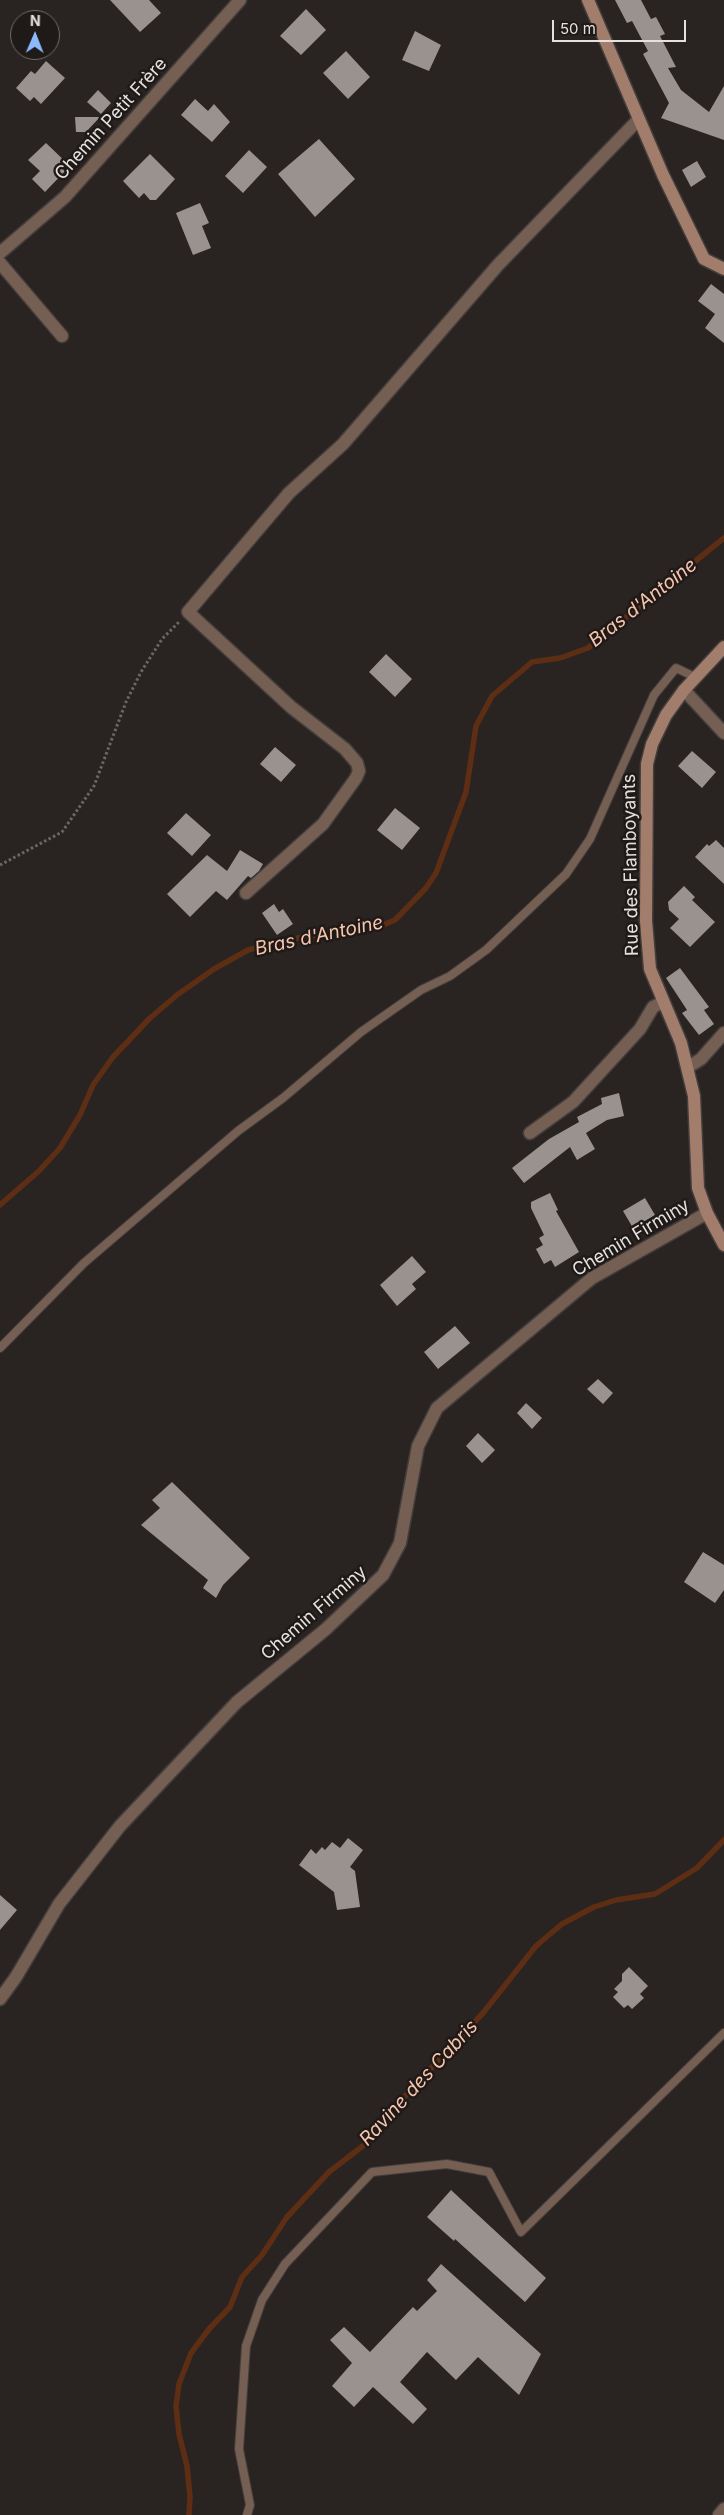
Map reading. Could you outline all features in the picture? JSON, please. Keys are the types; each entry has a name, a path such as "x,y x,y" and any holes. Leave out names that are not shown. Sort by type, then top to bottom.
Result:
{"main road":[{"path":"588,0 663,175 704,259 724,269"},
{"name":"Rue des Flamboyants","path":"724,648 684,690 666,715 652,744 647,764 646,928 650,969 681,1043 694,1096 698,1188 707,1213 724,1245"}],"street":[{"name":"Chemin Petit Frère","path":"0,253 65,197 240,0"},
{"path":"246,892 323,824 359,771 357,763 345,749 291,707 188,612 289,494 343,444 498,265 639,119"},
{"path":"0,263 62,336"},
{"path":"684,690 724,733"},
{"path":"530,1133 573,1102 640,1029 653,1007 663,1002"},
{"path":"688,1067 701,1059 724,1033"},
{"name":"Chemin Firminy","path":"0,1999 16,1977 60,1904 120,1826 237,1702 326,1629 383,1575 400,1543 418,1446 437,1408 592,1278 707,1213"},
{"path":"719,2515 724,2509"}],"lane":[{"path":"0,1348 84,1263 238,1131 283,1098 361,1032 421,990 450,976 486,950 560,880 590,839 654,695 676,668 695,677"},
{"path":"247,2515 250,2505 239,2449 246,2346 262,2300 285,2264 372,2172 447,2164 489,2172 521,2232 724,2033"}],"path":[{"path":"0,865 62,832 94,786 126,702 141,672 162,640 188,612"}],"building":[{"path":"110,0 149,0 161,13 140,32"},
{"path":"615,0 641,0 651,19 656,17 665,34 660,36 676,67 668,68 681,90 709,112 724,86 724,140 661,118 669,103 643,54 648,51 632,21 627,23"},
{"path":"306,9 326,30 301,55 280,36"},
{"path":"415,31 441,45 429,71 402,60"},
{"path":"346,51 370,77 348,99 323,73"},
{"path":"46,61 65,78 41,104 34,97 30,101 16,88 31,71 35,74"},
{"path":"98,90 111,103 101,114 87,102"},
{"path":"195,99 208,111 214,104 230,122 212,142 181,115"},
{"path":"75,117 100,117 86,132 76,132"},
{"path":"319,139 355,179 315,217 278,174"},
{"path":"46,143 70,166 45,192 32,179 40,171 28,160"},
{"path":"249,150 267,167 243,193 225,176"},
{"path":"150,154 175,179 156,200 150,200 144,193 139,198 123,181"},
{"path":"697,161 706,177 691,187 682,170"},
{"path":"200,203 209,223 202,226 211,248 193,255 176,213"},
{"path":"711,284 724,294 724,343 705,328 715,314 698,301"},
{"path":"386,654 412,679 395,697 369,672"},
{"path":"275,747 296,765 281,782 260,764"},
{"path":"692,751 716,772 702,788 678,766"},
{"path":"395,808 420,828 402,850 377,830"},
{"path":"186,813 211,835 192,856 167,833"},
{"path":"716,840 724,848 724,884 695,857 707,844 709,846"},
{"path":"240,850 263,864 259,871 251,878 248,876 227,900 216,891 190,917 167,894 207,855 227,871"},
{"path":"684,886 695,897 692,900 715,922 690,947 670,928 679,919 669,910 668,902"},
{"path":"274,904 279,912 283,909 293,924 277,935 262,913"},
{"path":"680,968 709,1007 704,1010 714,1024 699,1035 682,1013 687,1010 666,978"},
{"path":"619,1093 624,1116 607,1120 586,1133 595,1149 577,1160 570,1147 524,1183 512,1168 549,1139 579,1122 577,1117 602,1104 601,1098"},
{"path":"550,1193 558,1210 556,1211 579,1252 555,1267 551,1260 544,1264 536,1249 543,1245 539,1238 544,1235 531,1208 531,1202"},
{"path":"645,1198 655,1215 633,1228 623,1211"},
{"path":"412,1256 426,1272 412,1284 416,1289 397,1306 380,1285"},
{"path":"455,1326 470,1343 438,1369 424,1352"},
{"path":"598,1379 613,1393 603,1404 587,1389"},
{"path":"526,1403 542,1418 532,1429 517,1413"},
{"path":"478,1433 495,1450 482,1463 466,1446"},
{"path":"172,1482 250,1558 223,1585 216,1598 203,1588 208,1580 141,1525 160,1508 152,1500"},
{"path":"703,1552 724,1565 724,1590 715,1603 684,1582"},
{"path":"348,1838 363,1850 350,1867 355,1871 360,1907 337,1910 334,1892 299,1865 311,1849 316,1854 322,1847 325,1850 332,1842 340,1848"},
{"path":"0,1895 17,1910 0,1930"},
{"path":"629,1967 648,1986 640,1994 644,1998 632,2009 628,2005 624,2008 613,1997 618,1992 614,1989 622,1981 622,1974"},
{"path":"451,2190 546,2278 525,2302 455,2239 454,2241 427,2217"},
{"path":"441,2264 541,2354 519,2395 478,2357 456,2380 427,2352 400,2382 427,2409 413,2424 373,2387 354,2407 332,2386 352,2363 330,2340 344,2327 370,2352 413,2307 417,2311 437,2291 427,2280"}],"waterway":[{"name":"Bras d'Antoine","path":"0,1205 39,1171 60,1148 80,1115 93,1085 113,1057 150,1018 177,995 214,969 248,950 302,937 378,927 395,920 426,888 436,873 466,792 476,726 492,696 532,662 560,658 588,648 724,538"},
{"name":"Ravine des Cabris","path":"189,2515 190,2497 187,2466 179,2434 176,2406 179,2384 191,2353 209,2329 230,2307 242,2277 262,2255 287,2217 329,2172 377,2135 380,2123 483,2013 536,1946 562,1924 594,1907 616,1900 655,1894 697,1868 724,1840"}]}
